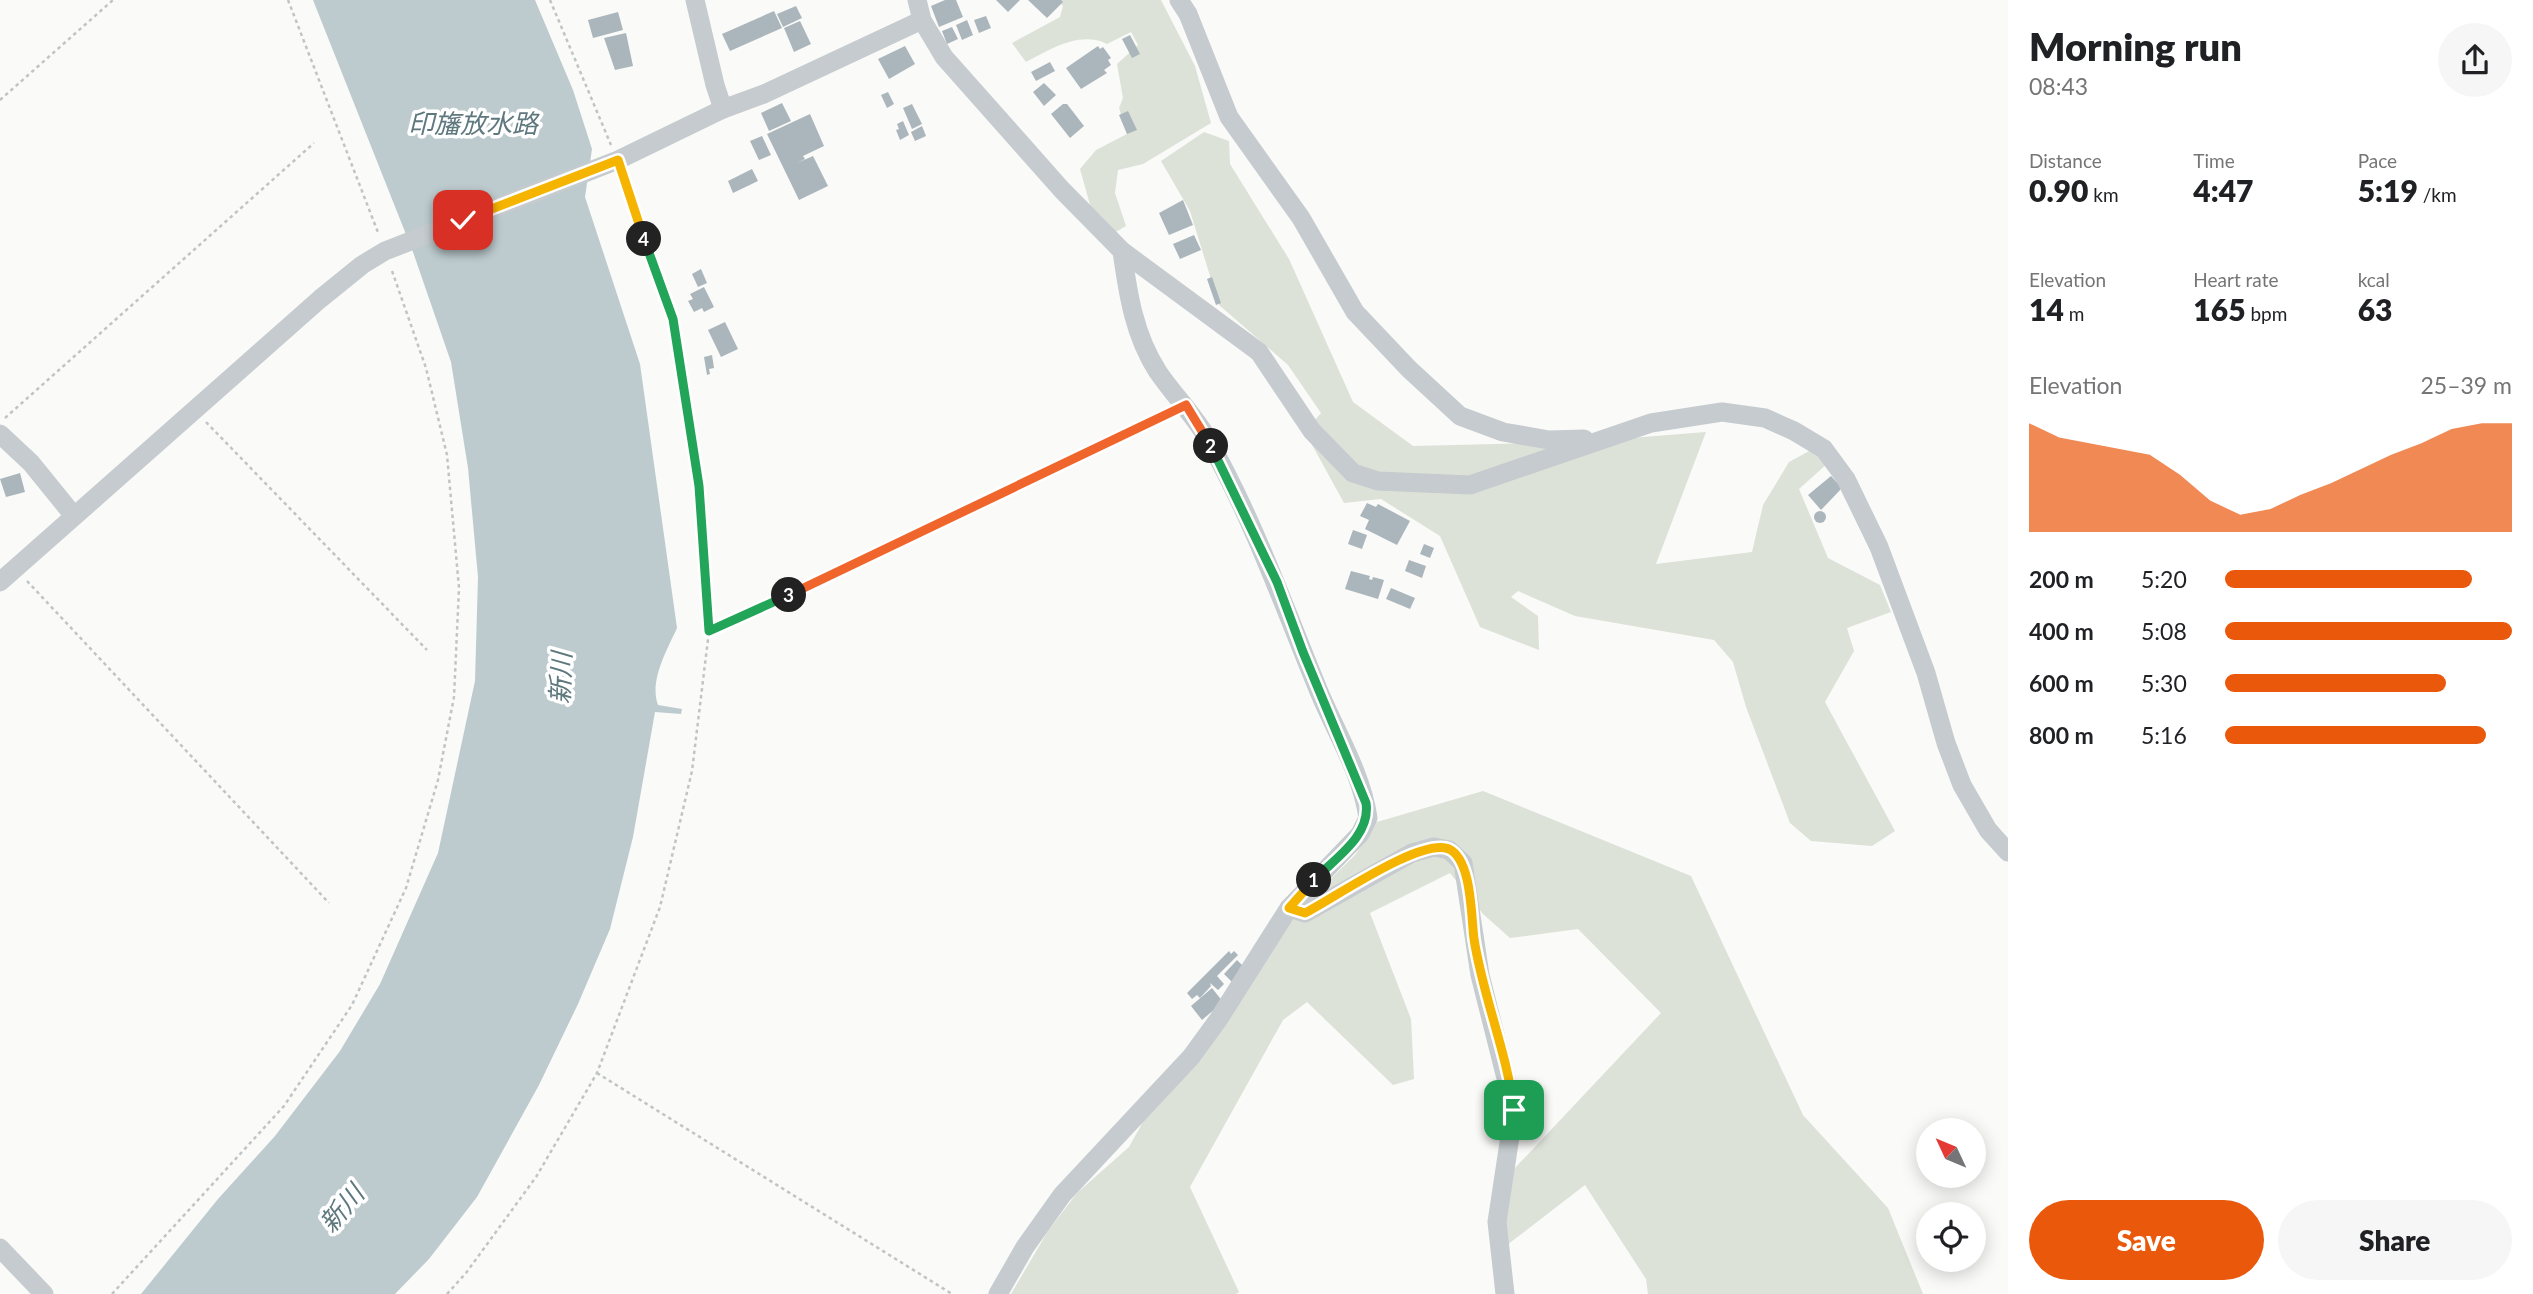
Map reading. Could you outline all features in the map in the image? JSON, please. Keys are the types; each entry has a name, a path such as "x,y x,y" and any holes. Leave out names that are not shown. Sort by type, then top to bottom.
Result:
{"street":[{"path":"695,0 723,109"},
{"path":"917,0 922,20 944,57 994,117 1122,251 1259,352 1312,431 1353,473 1378,481 1470,485 1651,423 1722,412 1765,418 1824,449 1846,479 1879,547 1926,673 1946,743 1962,785 1988,830 2008,852"},
{"path":"1179,0 1188,14 1229,117 1301,218 1355,312 1409,369 1460,416 1503,432 1549,440 1606,438"},
{"path":"0,582 362,265 385,251 618,160 723,109 764,94 922,20"},
{"path":"998,1294 1062,1195 1191,1057 1218,1020 1289,908 1360,834 1368,818 1366,803 1307,664 1277,582 1206,436 1186,405 1159,374 1144,347 1128,296 1122,251"},
{"path":"0,434 31,463 74,516"},
{"path":"1289,908 1305,913 1402,859 1434,847 1449,849 1463,863 1480,975 1514,1110 1497,1222 1505,1294"},
{"path":"0,1248 44,1294"}],"path":[{"path":"0,100 113,0"},
{"path":"111,1294 284,1106 352,1005 406,888 438,780 454,697 459,588 447,455 426,368 385,251 288,0"},
{"path":"447,1294 466,1273 536,1177 597,1073 639,968 660,907 692,771 709,631 699,486 673,319 622,178 618,160 550,0"},
{"path":"0,423 314,143"},
{"path":"709,631 1186,405"},
{"path":"194,410 427,650"},
{"path":"15,568 329,902"},
{"path":"597,1073 952,1294"}],"shaded area":[{"path":"1057,0 1161,0 1195,66 1211,123 1143,164 1118,170 1115,193 1126,226 1114,233 1092,212 1080,169 1096,150 1127,134 1119,108 1123,98 1117,64 1138,45 1131,32 1107,44 1097,40 1076,40 1026,62 1012,43 1060,17 1063,6"},
{"path":"1204,132 1229,141 1230,164 1289,259 1353,402 1413,446 1581,442 1706,432 1656,564 1752,552 1763,505 1789,462 1813,449 1828,463 1799,489 1828,558 1880,585 1891,612 1847,628 1854,651 1825,702 1895,831 1872,846 1811,841 1790,823 1746,707 1733,662 1714,640 1575,616 1518,591 1511,597 1538,616 1539,650 1480,627 1440,536 1381,499 1344,503 1305,432 1321,413 1288,365 1219,305 1190,211 1161,161"},
{"path":"1483,791 1691,876 1803,1115 1888,1208 1923,1294 1648,1294 1646,1279 1585,1185 1507,1245 1505,1223 1514,1169 1661,1013 1578,929 1510,938 1483,914 1450,873 1370,913 1411,1019 1414,1079 1393,1085 1307,1002 1283,1020 1190,1187 1239,1292 1011,1294 1048,1231 1077,1193 1129,1147 1144,1120 1274,943 1307,902 1355,855 1377,822"}],"water":[{"name":"印旛放水路","path":"313,0 535,0 573,90 592,149 585,197 640,364 677,628 660,666 656,696 658,705 682,709 681,714 655,712 633,837 610,929 578,1004 539,1085 477,1197 429,1259 395,1294 141,1294 218,1199 275,1136 340,1051 380,984 438,853 475,681 478,577 468,468 451,362 413,252"}],"building":[{"path":"945,0 956,0 963,17 939,27 931,6"},
{"path":"996,0 1020,0 1008,12"},
{"path":"1028,0 1061,0 1063,2 1047,18"},
{"path":"796,6 802,18 783,27 777,14"},
{"path":"774,11 782,28 730,51 722,34"},
{"path":"618,12 623,30 593,38 588,20"},
{"path":"986,16 991,28 979,33 974,20"},
{"path":"967,20 973,35 962,40 956,25"},
{"path":"800,21 811,44 794,52 784,28"},
{"path":"952,27 958,39 947,44 942,31"},
{"path":"626,33 633,66 615,70 604,38"},
{"path":"1130,35 1140,54 1132,58 1122,39"},
{"path":"905,46 915,64 889,79 878,59"},
{"path":"1098,46 1100,49 1103,47 1111,58 1108,60 1111,65 1104,70 1107,73 1081,89 1066,68"},
{"path":"1050,62 1055,71 1036,81 1031,72"},
{"path":"1044,83 1056,95 1044,106 1033,92"},
{"path":"888,92 894,104 887,108 881,95"},
{"path":"782,103 791,121 769,131 761,113"},
{"path":"912,104 922,124 912,129 903,108"},
{"path":"1063,104 1067,104 1084,126 1070,138 1051,114"},
{"path":"1128,111 1137,130 1127,134 1119,115"},
{"path":"810,114 824,146 803,156 805,159 797,163 813,156 828,186 799,200 767,134"},
{"path":"903,121 909,135 900,140 896,130 899,129 897,124"},
{"path":"922,126 926,136 915,141 911,132"},
{"path":"762,136 771,155 759,160 750,141"},
{"path":"752,169 758,181 733,193 728,181"},
{"path":"1183,200 1193,225 1169,235 1159,213"},
{"path":"1194,235 1201,250 1180,259 1173,244"},
{"path":"701,269 707,283 698,287 692,274"},
{"path":"1212,277 1221,303 1216,305 1207,279"},
{"path":"704,287 714,307 704,312 702,308 694,312 688,301 693,299 690,294"},
{"path":"725,322 738,349 721,357 708,330"},
{"path":"712,355 714,368 709,369 710,374 707,375 704,357"},
{"path":"20,473 25,492 6,497 0,479"},
{"path":"1831,476 1842,488 1821,510 1808,495"},
{"path":"1367,503 1376,507 1378,504 1410,521 1397,545 1365,529 1369,520 1360,516"},
{"path":"1820,511 1826,517 1820,523 1814,517"},
{"path":"1353,530 1367,535 1362,549 1348,544"},
{"path":"1424,544 1434,548 1430,558 1420,554"},
{"path":"1409,560 1426,566 1422,578 1405,571"},
{"path":"1351,571 1370,576 1369,579 1372,580 1373,577 1384,580 1378,599 1345,589"},
{"path":"1391,588 1415,598 1410,609 1386,599"},
{"path":"1229,951 1238,955 1217,976 1224,984 1218,990 1210,983 1211,986 1200,998 1197,995 1192,999 1187,993"},
{"path":"1237,960 1246,969 1232,982 1224,974"},
{"path":"1212,988 1223,1002 1202,1020 1191,1006"}],"route":[{"path":"463,220 618,160 622,178 673,319 699,486 709,631 1186,405 1206,436 1277,582 1366,803 1368,818 1360,834 1289,908 1305,913 1412,853 1434,847 1449,849 1463,863 1480,975 1514,1110"}],"water label":[{"name":"新川","path":"560,678"},
{"name":"新川","path":"341,1208"}]}
